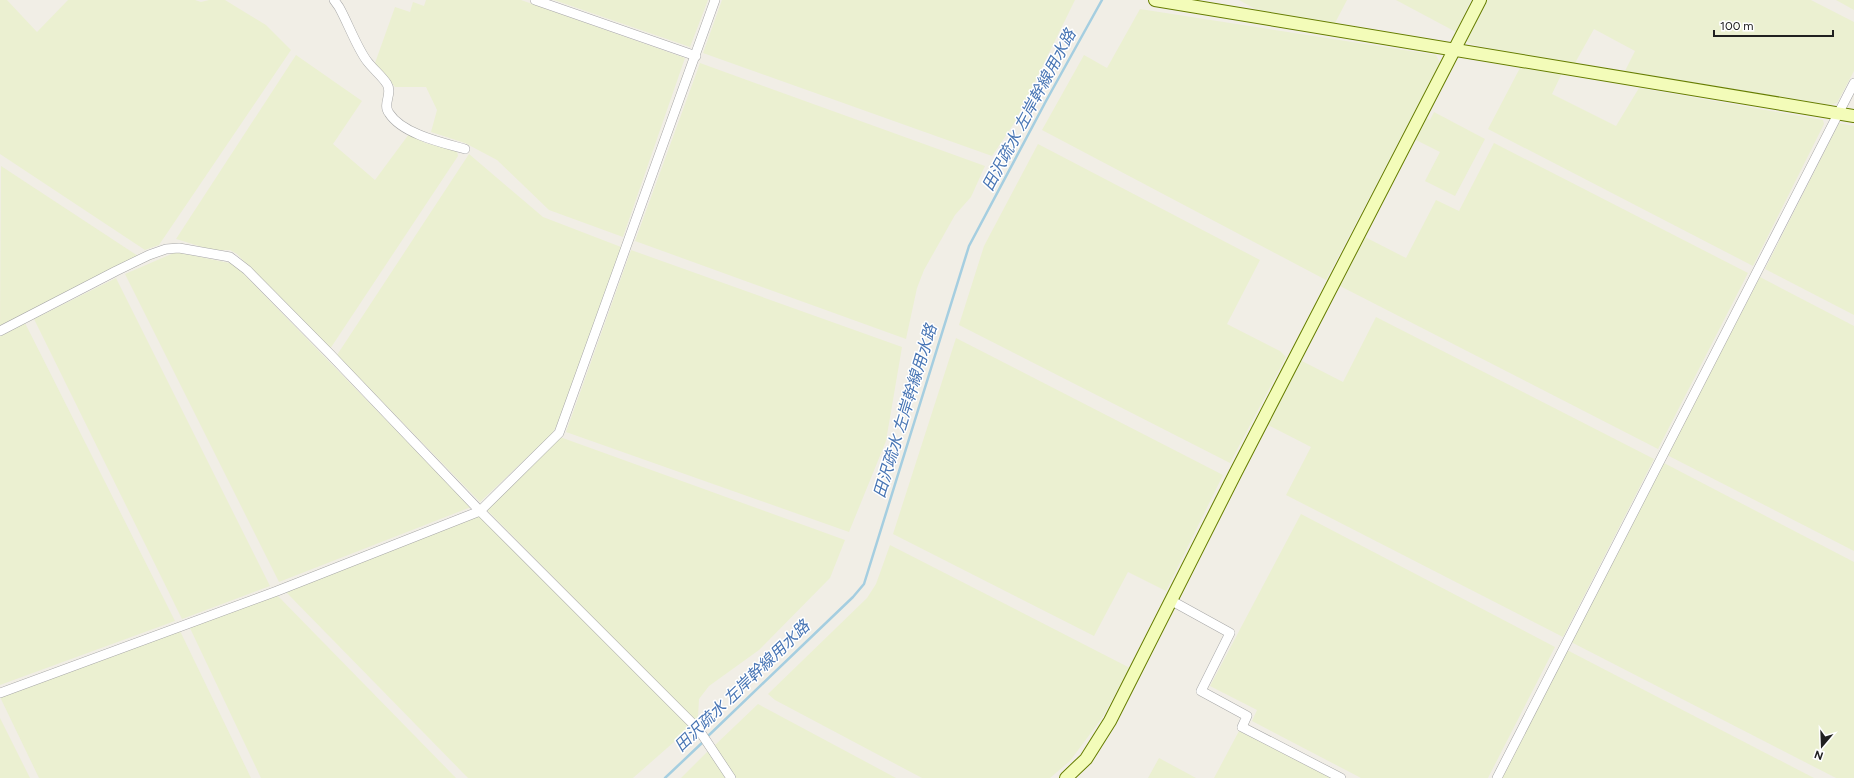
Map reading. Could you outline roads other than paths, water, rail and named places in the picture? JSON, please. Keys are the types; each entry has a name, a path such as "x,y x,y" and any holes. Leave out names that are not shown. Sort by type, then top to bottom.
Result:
{"street":[{"path":"334,0 367,61 387,84 390,92 386,106 388,113 401,124 424,138 465,149"},
{"path":"535,0 696,56"},
{"path":"0,693 277,590 480,511 559,433 715,0"},
{"path":"1155,0 1854,116"},
{"path":"1066,778 1086,760 1110,721 1172,601 1238,467 1480,0"},
{"path":"1497,778 1854,83"},
{"path":"0,331 149,255 166,249 179,248 230,257 247,270 330,354 480,511 701,733 731,778"},
{"path":"1172,601 1230,633 1201,690 1247,716 1242,727 1341,778"}],"waterway":[{"name":"田沢疏水 左岸幹線用水路","path":"707,737 853,597 864,584 969,246 1046,101 1102,0"},
{"name":"田沢疏水 左岸幹線用水路","path":"665,778 704,741"}]}
